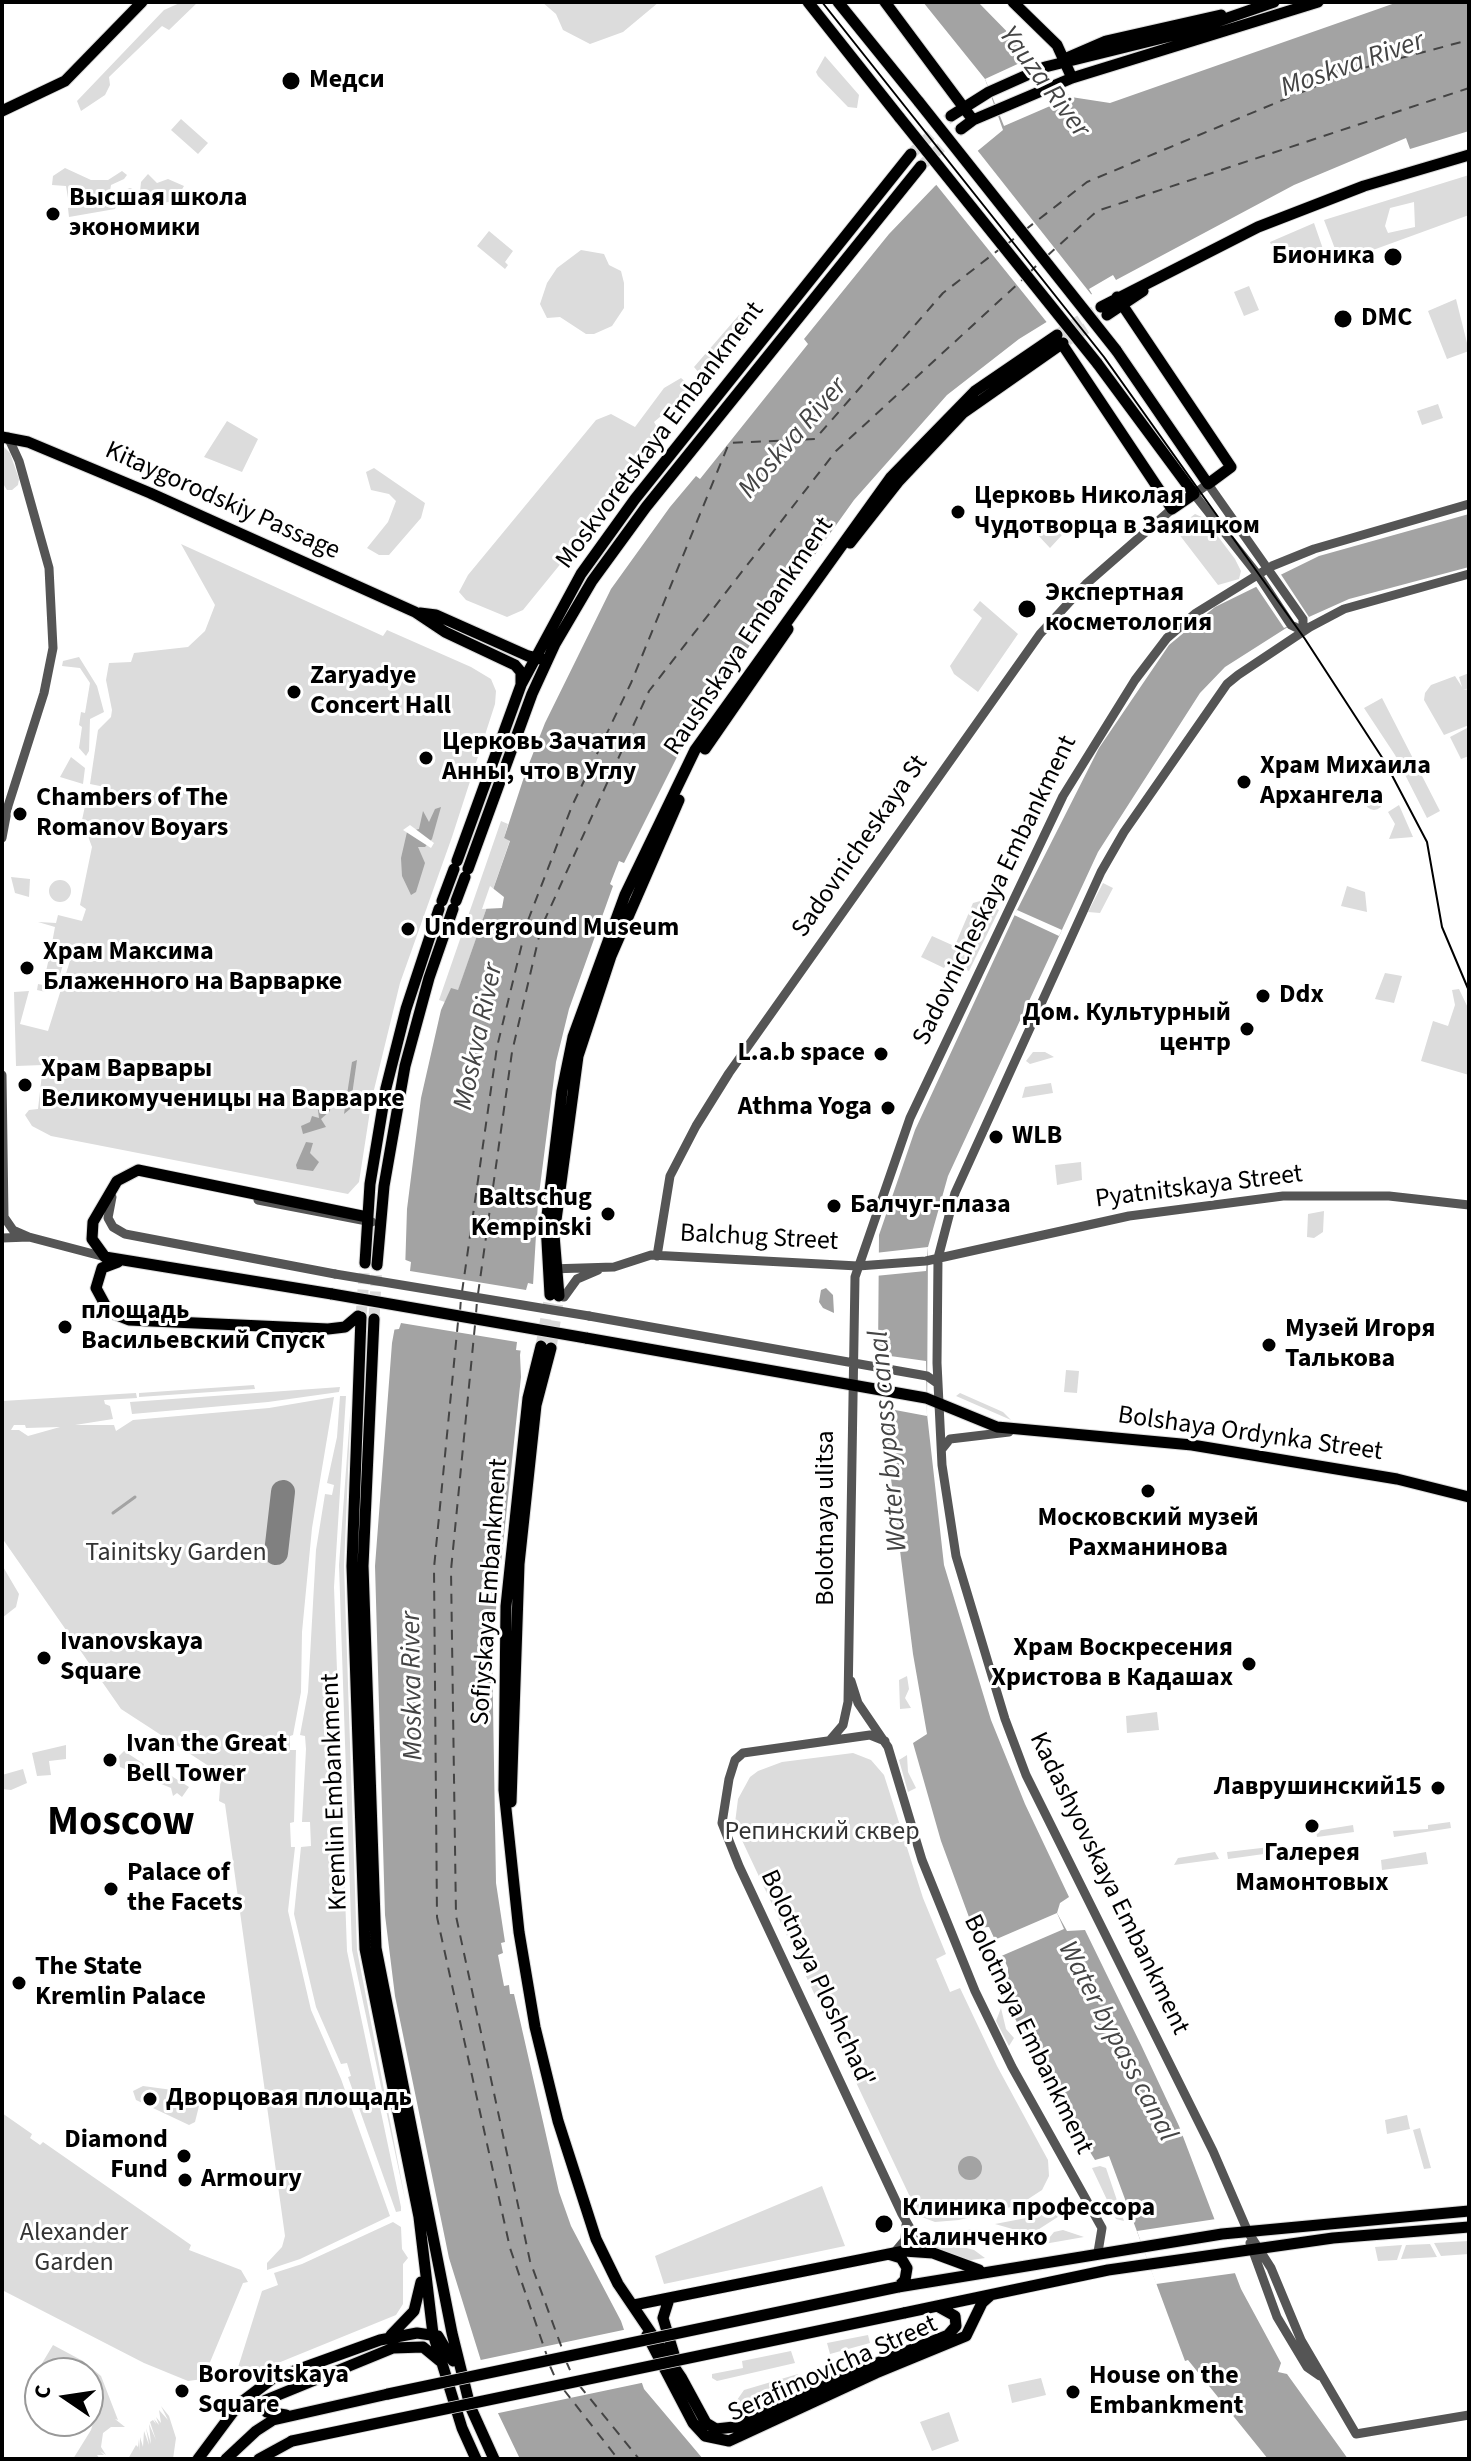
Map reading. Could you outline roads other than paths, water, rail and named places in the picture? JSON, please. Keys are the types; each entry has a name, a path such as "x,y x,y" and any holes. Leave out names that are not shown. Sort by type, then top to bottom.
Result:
{"main road":[{"path":"808,2 1097,363 1194,494 1172,509"},
{"path":"838,2 1116,350 1208,484 1231,467 1120,301"},
{"path":"885,2 973,120"},
{"path":"1013,2 1057,45 1072,78"},
{"path":"951,116 989,92 1045,67 1187,32 1274,2"},
{"path":"961,129 973,120 1072,78 1318,2"},
{"path":"2,111 65,81 139,3"},
{"path":"1057,45 1090,45 1174,22 1241,12"},
{"path":"1063,61 1090,45"},
{"name":"Moskvoretskaya Embankment","path":"911,154 618,522 569,593 521,685 413,986 392,1063 372,1220 371,1264 379,1241 372,1220 405,1066 454,905 532,694 555,644 592,581 637,518 921,166"},
{"path":"1104,311 1258,227 1314,204 1469,155"},
{"name":"Raushskaya Embankment","path":"553,1269 555,1220 571,1096 582,1039 634,899 702,754 845,550 898,482 979,400 1061,340 1172,509"},
{"name":"Kitaygorodskiy Passage","path":"5,437 28,442 153,494 415,612"},
{"path":"415,612 443,618 534,659 544,658 555,644"},
{"path":"415,612 445,632 515,665 522,675 521,685"},
{"path":"105,1257 92,1239 93,1222 117,1181 134,1170 372,1220"},
{"name":"Bolshaya Ordynka Street","path":"105,1257 926,1398 973,1420 1023,1432 1192,1445 1397,1479 1469,1497"},
{"path":"131,1262 104,1266 98,1273 96,1288 109,1312 129,1320 328,1329 345,1327 364,1317"},
{"path":"553,1269 558,1296"},
{"name":"Kremlin Embankment","path":"364,1317 352,1566 363,1934 420,2222 432,2259"},
{"name":"Kremlin Embankment","path":"364,1317 363,1566 376,1948 432,2259"},
{"name":"Sofiyskaya Embankment","path":"546,1347 528,1398 506,1606 503,1766 521,1945 549,2088 596,2239 716,2435"},
{"path":"226,2459 256,2431 286,2415 898,2287 1222,2234 1469,2211"},
{"path":"380,2340 403,2325 416,2306 421,2278 420,2222"},
{"path":"259,2459 292,2441 995,2293 1150,2266 1361,2235 1469,2227"},
{"path":"634,2305 890,2253 933,2253 959,2265 987,2271"},
{"path":"890,2253 904,2261 907,2274 898,2287"},
{"path":"432,2259 433,2334 462,2428 476,2459"},
{"path":"432,2259 466,2391"},
{"name":"Serafimovicha Street","path":"716,2435 741,2437 876,2373 966,2336 982,2303 995,2293"},
{"path":"669,2299 663,2318 681,2377"},
{"name":"Sofiyskaya Embankment","path":"634,2305 693,2423 716,2435"},
{"name":"Serafimovicha Street","path":"716,2435 859,2370 941,2339 954,2331 956,2320 952,2311 937,2306"},
{"path":"198,2459 247,2395 285,2374 380,2340 417,2333 433,2334 448,2351 494,2459"},
{"path":"286,2415 267,2412 266,2400 393,2348 423,2347 443,2365"}],"street":[{"path":"2,838 8,806 44,693 53,648 49,568 31,503 5,437"},
{"path":"1208,484 1303,619 1303,631 1291,625 1259,577 1194,494 1208,484"},
{"name":"Sadovnicheskaya Embankment","path":"852,1292 858,1266 919,1097 1081,763 1167,638 1206,605 1270,571 1357,534 1469,504"},
{"name":"Sadovnicheskaya St","path":"657,1256 670,1176 724,1079 1040,634 1086,584 1172,509"},
{"name":"Kadashyovskaya Embankment","path":"1469,574 1357,605 1303,631 1227,684 1112,853 963,1171 946,1220 938,1258 937,1383 941,1403 941,1457 959,1572 1026,1775 1217,2159 1256,2250 1277,2317 1307,2367 1323,2378 1352,2429 1359,2435 1469,2415"},
{"path":"2,1075 4,1217 13,1230 29,1237 105,1257"},
{"path":"372,1220 146,1175 126,1179 110,1201 110,1222 125,1234 335,1274 852,1362 927,1376 937,1383"},
{"name":"Pyatnitskaya Street","path":"875,1265 926,1261 1129,1216 1283,1196 1389,1196 1469,1205"},
{"path":"2,1238 29,1237"},
{"name":"Balchug Street","path":"605,1268 657,1256 875,1265"},
{"path":"838,1265 847,1274 852,1292"},
{"path":"553,1269 605,1268"},
{"path":"558,1296 577,1279 605,1268"},
{"name":"Bolotnaya ulitsa","path":"831,1739 843,1725 849,1674 852,1292"},
{"name":"Bolshaya Ordynka Street","path":"941,1457 950,1439 1023,1432"},
{"name":"Bolotnaya ulitsa","path":"849,1674 858,1703 885,1741"},
{"name":"Bolotnaya Ploshchad'","path":"885,1741 870,1735 755,1749 738,1755 725,1793 722,1823 739,1866 906,2222 918,2242 933,2253"},
{"name":"Bolotnaya Embankment","path":"885,1741 922,1860 952,1939 1012,2067 1102,2228 1098,2252"},
{"path":"890,2253 905,2240 906,2222"}],"water":[{"path":"923,2 978,2 1071,97 1110,103 1398,2 1469,2 1469,131 1410,149 1406,138 1294,185 1116,280 1113,275 1089,289 1092,294 1019,339 947,395 854,500 693,725 624,863 619,861 569,1009 556,1062 538,1202 533,1285 530,1285 520,1355 521,1377 492,1646 496,1883 505,1942 501,1943 503,1953 498,1955 504,1986 509,1985 510,1994 514,1994 559,2192 571,2226 621,2321 644,2389 703,2459 520,2459 496,2409 449,2258 395,1996 385,1915 375,1566 392,1343 405,1272 407,1209 421,1098 441,1010 451,988 458,990 510,841 504,838 525,774 545,723 611,589 670,507 696,476 700,479 808,344 804,339 889,234 935,186 1003,130 985,79"},
{"name":"Water bypass canal","path":"1469,514 1469,567 1349,599 1291,625 1225,667 1200,693 1098,852 948,1176 928,1247 927,1414 944,1565 991,1720 1025,1804 1069,1897 1060,1903 1057,1913 1067,1931 1085,1930 1142,2047 1179,2126 1241,2289 1281,2363 1278,2372 1287,2374 1348,2459 1268,2459 1188,2360 1185,2361 1109,2156 1095,2160 1057,2099 997,1984 1008,1978 1008,1968 989,1927 973,1928 941,1841 913,1743 927,1734 913,1654 882,1407 878,1354 879,1235 915,1130 1017,910 1099,748 1169,645 1215,607 1319,556"},
{"path":"441,807 432,839 425,847 418,847 425,863 416,892 411,895 402,876 401,858 407,832 419,829 423,811 429,822 435,809"},
{"path":"357,1060 350,1109 344,1114 352,1062"},
{"path":"325,1092 332,1097 330,1111 321,1119 326,1127 303,1134 301,1126 310,1122 312,1116 319,1118 318,1110 328,1106 327,1099 320,1098"},
{"path":"306,1142 313,1143 310,1153 319,1162 313,1171 297,1169 296,1165"},
{"path":"826,1288 833,1295 834,1313 823,1308 819,1302 821,1290"},
{"path":"970,2156 981,2163 982,2168 975,2179 970,2180 959,2173 958,2168 965,2157"}],"waterway":[{"path":"113,1513 135,1497"}],"tunnel":[{"path":"911,154 951,116"},
{"path":"921,166 961,129"},
{"path":"1057,335 1101,307"},
{"path":"1063,343 1107,315"},
{"path":"361,1317 365,1263"},
{"path":"374,1319 377,1265"},
{"path":"541,1346 550,1295"},
{"path":"551,1348 559,1296"}],"tram line":[{"path":"822,2 1104,357 1305,639 1385,762 1427,842 1442,927 1469,991"}],"place":[{"name":"Медси","path":"291,81"},
{"name":"Высшая школа экономики","path":"53,214"},
{"name":"Бионика","path":"1393,257"},
{"name":"DMC","path":"1343,319"},
{"name":"Церковь Николая Чудотворца в Заяицком","path":"958,512"},
{"name":"Экспертная косметология","path":"1027,609"},
{"name":"Zaryadye Concert Hall","path":"294,692"},
{"name":"Церковь Зачатия Анны, что в Углу","path":"426,758"},
{"name":"Храм Михаила Архангела","path":"1244,782"},
{"name":"Chambers of The Romanov Boyars","path":"20,814"},
{"name":"Underground Museum","path":"408,929"},
{"name":"Храм Максима Блаженного на Варварке","path":"27,968"},
{"name":"Ddx","path":"1263,996"},
{"name":"Дом. Культурный центр","path":"1247,1029"},
{"name":"L.a.b space","path":"881,1054"},
{"name":"Храм Варвары Великомученицы на Варварке","path":"25,1085"},
{"name":"Athma Yoga","path":"888,1108"},
{"name":"WLB","path":"996,1137"},
{"name":"Балчуг-плаза","path":"834,1206"},
{"name":"Baltschug Kempinski","path":"608,1214"},
{"name":"площадь Васильевский Спуск","path":"65,1327"},
{"name":"Музей Игоря Талькова","path":"1269,1345"},
{"name":"Московский музей Рахманинова","path":"1148,1491"},
{"name":"Ivanovskaya Square","path":"44,1658"},
{"name":"Храм Воскресения Христова в Кадашах","path":"1249,1664"},
{"name":"Ivan the Great Bell Tower","path":"110,1760"},
{"name":"Лаврушинский15","path":"1438,1788"},
{"name":"Галерея Мамонтовых","path":"1312,1826"},
{"name":"Palace of the Facets","path":"111,1889"},
{"name":"The State Kremlin Palace","path":"19,1983"},
{"name":"Дворцовая площадь","path":"150,2099"},
{"name":"Diamond Fund","path":"184,2156"},
{"name":"Armoury","path":"185,2180"},
{"name":"Клиника профессора Калинченко","path":"884,2224"},
{"name":"Borovitskaya Square","path":"182,2391"},
{"name":"House on the Embankment","path":"1073,2392"}],"district":[{"name":"Moscow","path":"121,1825"}],"water label":[{"name":"Moskva River","path":"1353,66"},
{"name":"Yauza River","path":"1043,83"},
{"name":"Moskva River","path":"794,439"},
{"name":"Moskva River","path":"480,1037"},
{"name":"Moskva River","path":"414,1686"}],"park label":[{"name":"Tainitsky Garden","path":"176,1554"},
{"name":"Репинский сквер","path":"822,1833"},
{"name":"Alexander Garden","path":"74,2249"}]}
